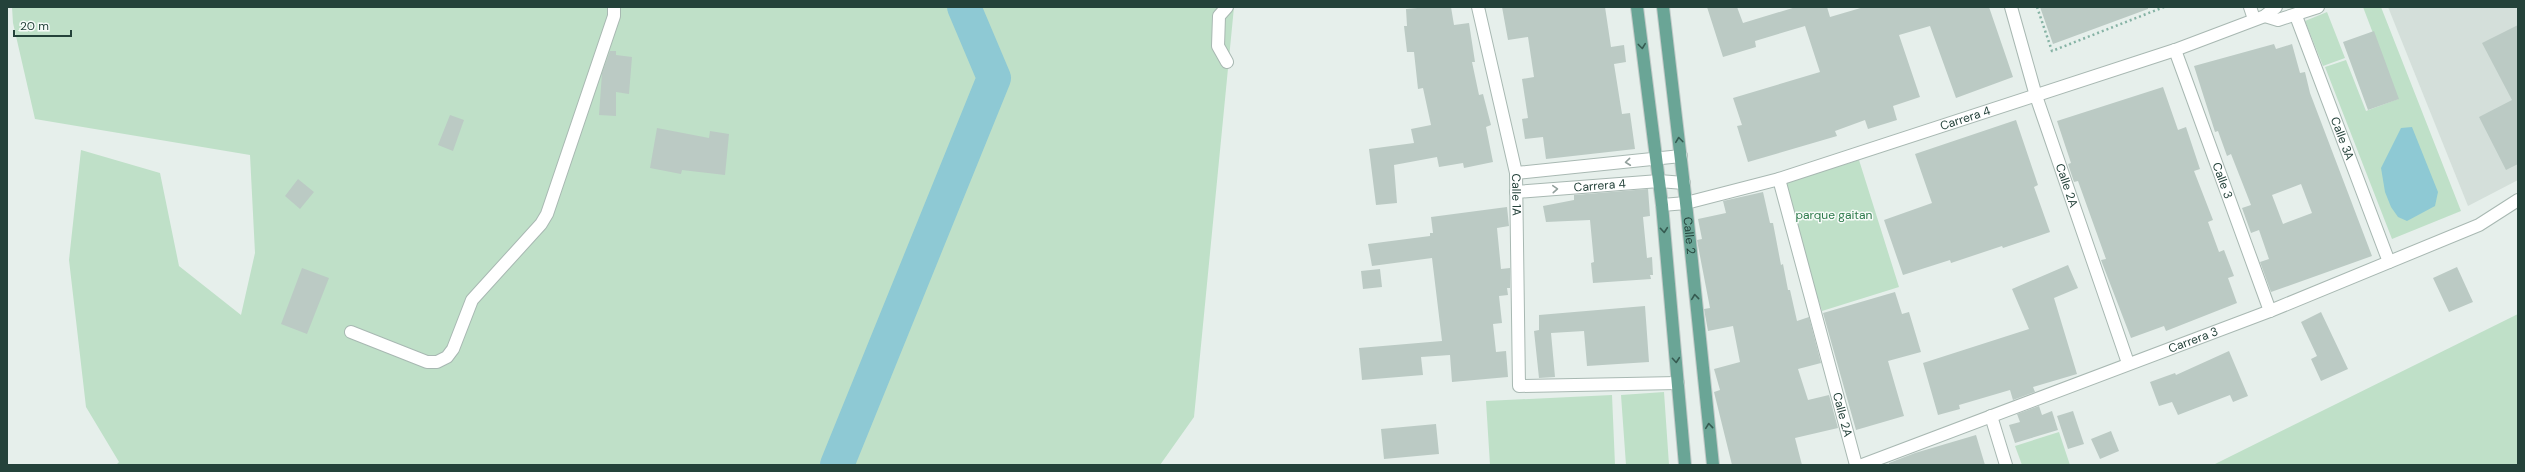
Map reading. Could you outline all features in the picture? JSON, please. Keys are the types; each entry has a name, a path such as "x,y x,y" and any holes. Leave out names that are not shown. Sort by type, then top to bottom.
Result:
{"main road":[{"name":"Calle 2","path":"1637,7 1662,205 1685,465"},
{"name":"Calle 2","path":"1663,7 1684,183 1713,465"}],"street":[{"path":"351,332 427,362 437,362 447,357 453,349 472,300 541,224 547,214 614,16 614,7"},
{"path":"1227,7 1219,16 1218,46 1227,62"},
{"name":"Calle 1A","path":"1478,7 1516,173 1519,386 1678,383"},
{"name":"Calle 2A","path":"2010,7 2036,96 2128,363"},
{"path":"2250,7 2260,18"},
{"name":"Carrera 4","path":"1662,205 1686,203 1779,179 2175,50 2260,18 2276,7"},
{"name":"Carrera 4","path":"2260,18 2278,20 2296,16 2318,7"},
{"name":"Calle 3A","path":"2296,16 2389,262"},
{"name":"Calle 3","path":"2175,50 2270,311"},
{"name":"Carrera 4","path":"1516,173 1681,156"},
{"name":"Calle 2A","path":"1779,179 1856,465"},
{"name":"Carrera 4","path":"1516,192 1659,181 1684,183"},
{"name":"Carrera 3","path":"1862,465 2128,363 2270,311 2479,225 2518,200"},
{"path":"1991,416 2006,465"}],"path":[{"path":"2037,7 2052,50 2164,7"}],"shaded area":[{"path":"2388,7 2518,7 2518,180 2468,206"}],"green space":[{"path":"12,7 1234,7 1194,417 1160,465 116,465 119,462 86,407 69,260 81,150 160,173 179,266 241,315 255,253 250,155 35,119 13,23"},
{"path":"2363,7 2381,7 2461,211 2392,239 2325,67 2346,60 2366,111 2398,99"},
{"path":"2327,12 2345,58 2323,66 2305,21"},
{"name":"parque gaitan","path":"1859,160 1899,287 1822,311 1781,184"},
{"path":"2518,314 2518,465 2213,465"},
{"path":"1664,392 1669,465 1626,465 1621,395"},
{"path":"1612,395 1615,465 1490,465 1486,401"},
{"path":"2059,432 2070,465 2022,465 2015,446"}],"water":[{"path":"2412,127 2438,192 2435,206 2407,221 2398,217 2391,207 2385,192 2381,168 2401,128"}],"building":[{"path":"1451,7 1454,25 1469,23 1475,62 1472,62 1479,95 1483,94 1491,125 1486,127 1493,162 1464,168 1463,163 1439,167 1437,157 1394,165 1397,203 1376,205 1369,149 1414,143 1411,129 1431,125 1423,88 1418,89 1414,52 1407,52 1404,26 1407,26 1406,9"},
{"path":"1502,7 1605,7 1611,47 1624,45 1626,62 1614,64 1622,114 1630,113 1635,149 1546,159 1543,137 1525,139 1522,119 1528,118 1522,79 1534,77 1528,37 1508,40"},
{"path":"1707,7 1737,7 1743,23 1796,7 1827,7 1830,17 1864,7 1989,7 2013,77 1956,98 1930,26 1899,35 1920,97 1893,106 1897,120 1868,129 1865,120 1835,131 1837,136 1748,162 1737,126 1742,125 1733,98 1820,72 1805,26 1755,41 1756,47 1723,57"},
{"path":"2040,7 2148,7 2148,9 2053,44"},
{"path":"2518,25 2518,164 2506,170 2479,117 2512,100 2482,43"},
{"path":"2374,31 2399,99 2368,110 2343,42"},
{"path":"2274,44 2276,49 2292,44 2300,73 2305,72 2310,93 2372,256 2271,292 2260,262 2269,259 2259,230 2251,233 2242,208 2251,205 2231,154 2227,156 2218,131 2215,132 2194,66","holes":["2301,184 2312,213 2283,224 2272,195"]},
{"path":"610,51 616,51 616,55 632,57 629,94 616,92 616,116 599,115 602,73"},
{"path":"2163,87 2178,130 2186,127 2200,169 2194,171 2213,220 2208,222 2219,252 2224,250 2234,276 2228,278 2237,303 2166,331 2164,326 2131,338 2101,260 2106,259 2078,181 2074,182 2068,164 2071,163 2057,121"},
{"path":"450,115 464,120 453,151 438,145"},
{"path":"2016,120 2038,185 2034,187 2050,232 2003,248 2002,246 1951,263 1950,260 1903,275 1884,220 1932,203 1915,154"},
{"path":"657,128 709,138 710,131 729,134 725,175 682,170 681,174 650,168"},
{"path":"298,179 314,192 300,209 285,196"},
{"path":"1648,189 1650,216 1643,217 1647,258 1652,257 1653,275 1650,275 1651,279 1593,283 1591,263 1594,262 1590,220 1546,222 1543,206 1574,200 1574,195"},
{"path":"1763,192 1770,223 1773,223 1781,265 1783,264 1788,290 1790,290 1797,321 1809,317 1821,363 1798,369 1808,400 1829,395 1838,428 1795,438 1802,465 1732,465 1714,392 1720,390 1714,369 1740,362 1733,326 1708,331 1704,309 1710,308 1697,240 1702,239 1698,219 1726,213 1723,201"},
{"path":"1507,207 1509,226 1497,228 1501,269 1510,268 1510,288 1507,288 1508,295 1499,296 1502,323 1493,324 1496,352 1506,351 1508,377 1452,382 1450,355 1421,357 1423,375 1362,380 1359,348 1442,341 1432,258 1372,266 1368,244 1430,236 1430,233 1433,233 1431,217"},
{"path":"2068,265 2078,288 2054,298 2077,374 2033,387 2035,392 2013,400 2010,390 1959,405 1960,409 1938,415 1923,363 2029,329 2012,289"},
{"path":"2457,267 2473,302 2449,312 2433,278"},
{"path":"302,268 329,278 307,334 281,324"},
{"path":"1380,269 1382,287 1363,289 1361,271"},
{"path":"1895,292 1902,314 1909,312 1921,352 1888,361 1904,416 1856,430 1823,313"},
{"path":"1645,306 1649,362 1587,366 1584,331 1551,333 1555,377 1539,378 1534,331 1539,330 1539,315"},
{"path":"2321,312 2348,369 2321,381 2311,359 2317,356 2301,322"},
{"path":"2229,351 2248,396 2233,402 2230,395 2178,415 2172,402 2159,406 2150,382 2175,373 2176,375"},
{"path":"2039,406 2042,415 2052,411 2058,430 2015,443 2009,425 2020,422 2017,414"},
{"path":"2073,411 2084,444 2068,449 2057,416"},
{"path":"1436,424 1439,454 1384,459 1381,429"},
{"path":"2111,431 2119,451 2100,459 2091,439"},
{"path":"1976,435 1985,465 1889,465 1889,463 1915,453"}],"waterway":[{"path":"837,465 994,78 964,7"}]}
